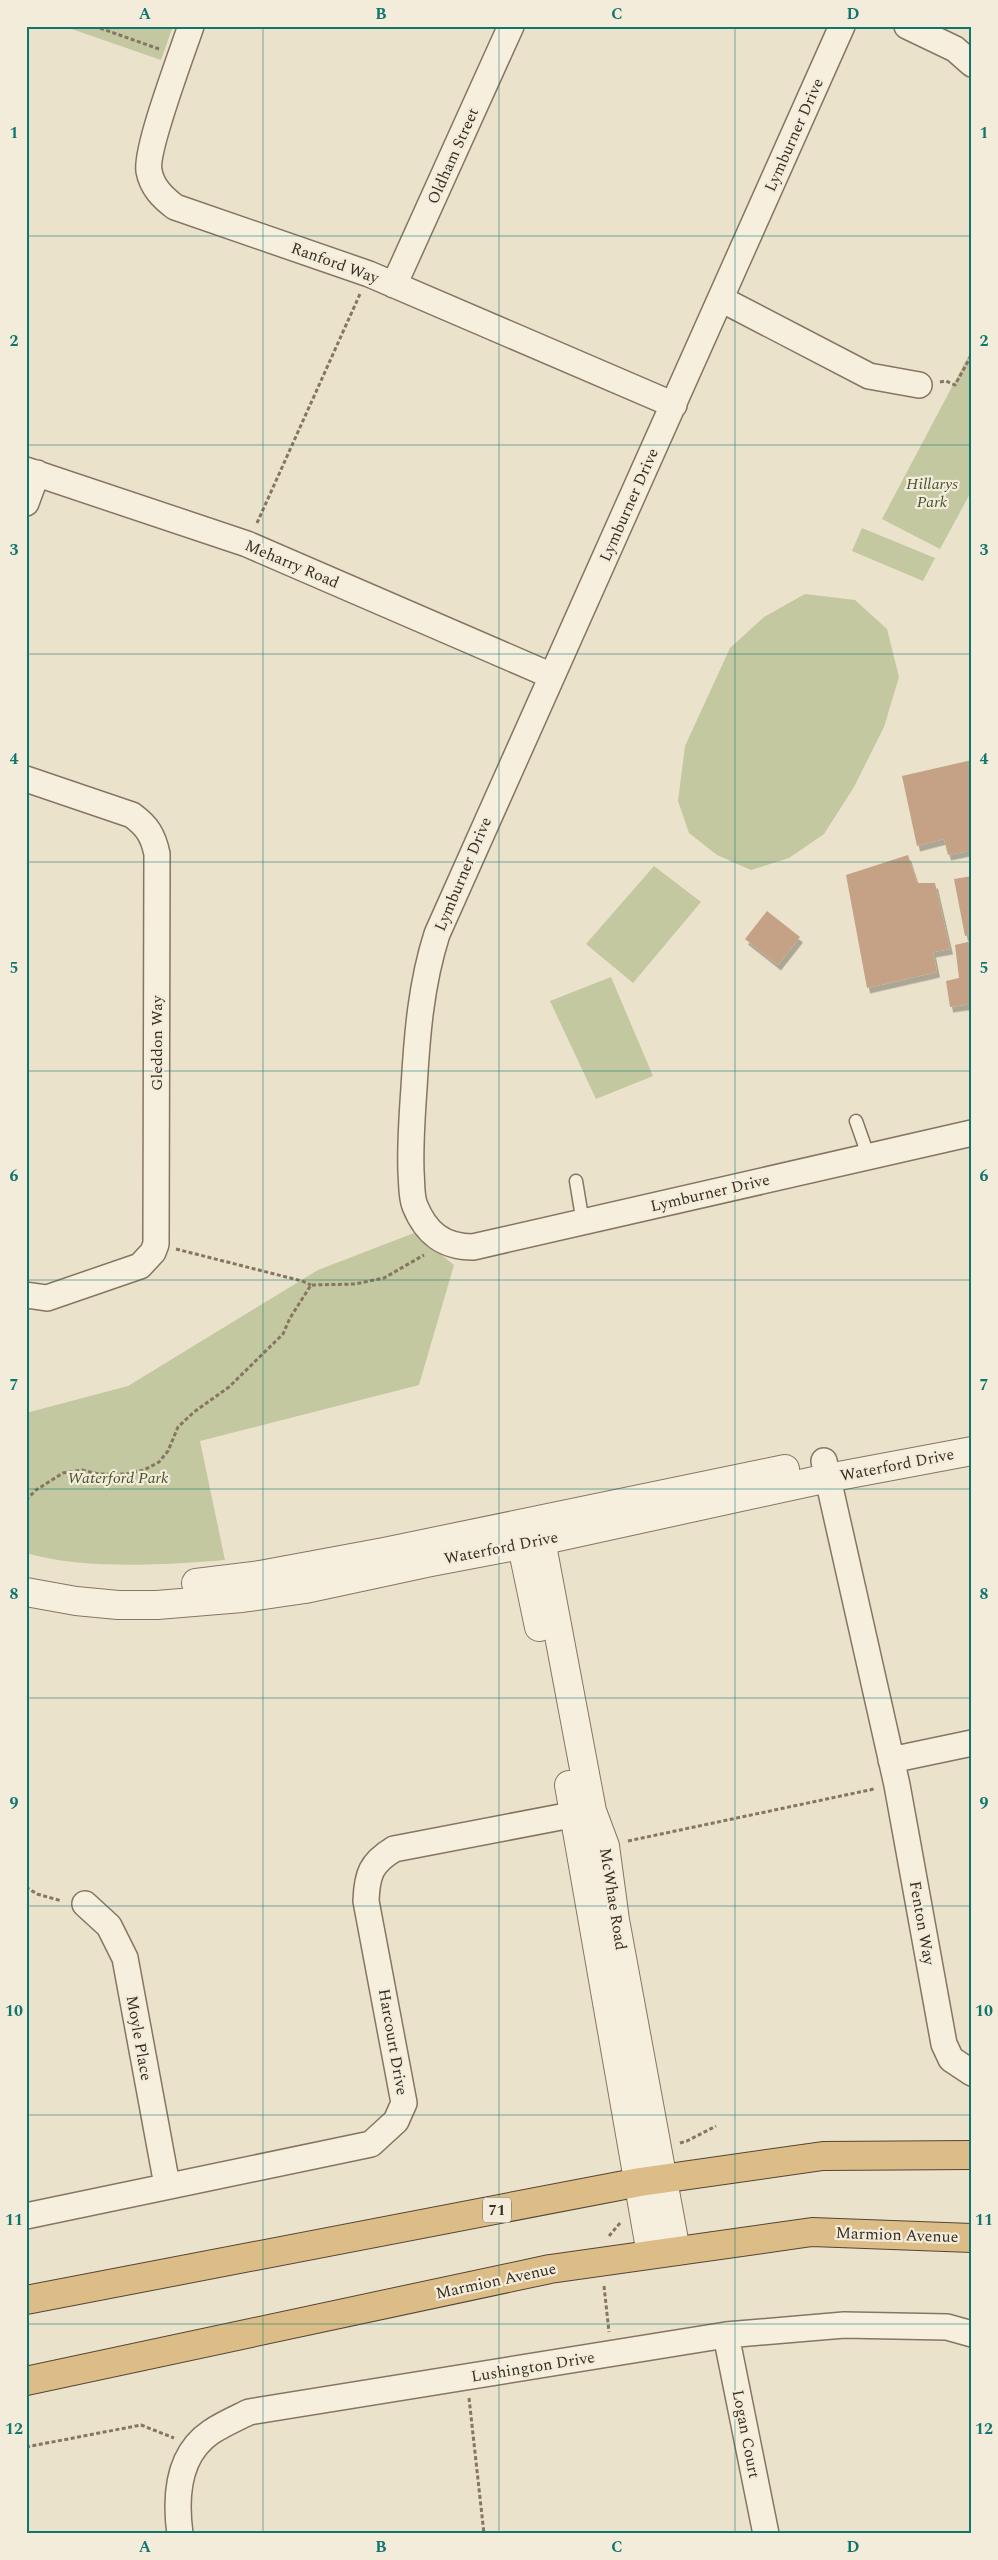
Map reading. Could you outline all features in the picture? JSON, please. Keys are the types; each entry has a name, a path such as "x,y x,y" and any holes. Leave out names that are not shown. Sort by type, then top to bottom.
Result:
{"highway":[{"name":"71","path":"26,2300 652,2180 823,2156 972,2154"},
{"name":"Marmion Avenue","path":"26,2381 550,2269 812,2232 972,2238"}],"street":[{"name":"Ranford Way","path":"190,26 148,158 153,185 162,198 175,207 369,274 674,405"},
{"name":"Oldham Street","path":"394,285 511,26"},
{"name":"Lymburner Drive","path":"842,26 674,405 453,894 434,943 423,988 411,1132 414,1204 429,1230 443,1242 456,1247 473,1247 583,1223 868,1155 972,1133"},
{"path":"907,26 955,49 972,64"},
{"path":"721,299 868,376 919,385"},
{"path":"26,503 32,471"},
{"name":"Meharry Road","path":"32,471 247,544 552,676"},
{"name":"Gleddon Way","path":"26,779 132,815 145,825 154,838 157,854 156,1244"},
{"path":"26,1294 47,1298 140,1266 153,1252 156,1244"},
{"name":"Waterford Drive","path":"26,1573 90,1585 128,1587 228,1581 529,1533 826,1470 972,1431"},
{"name":"Waterford Drive","path":"826,1470 972,1451"},
{"name":"Fenton Way","path":"826,1470 897,1785 944,2044 950,2059 972,2073"},
{"name":"Waterford Drive","path":"26,1592 76,1601 118,1605 157,1605 234,1599 305,1589 426,1563 529,1533"},
{"name":"McWhae Road","path":"529,1533 552,1688 583,1813 652,2180"},
{"path":"891,1760 972,1743"},
{"name":"McWhae Road","path":"583,1813 605,1846 663,2253"},
{"name":"Harcourt Drive","path":"26,2216 167,2185 371,2144 396,2121 404,2103 366,1901 370,1873 379,1858 394,1849 583,1813"},
{"name":"Moyle Place","path":"85,1904 109,1926 125,1958 167,2185"},
{"name":"Lushington Drive","path":"180,2534 176,2508 180,2473 196,2447 210,2432 250,2412 726,2335 844,2325 947,2327 972,2334"},
{"name":"Logan Court","path":"726,2335 766,2534"}],"lane":[{"path":"856,1121 868,1155"},
{"path":"576,1181 583,1223"}],"path":[{"path":"94,26 181,56"},
{"path":"247,544 369,274"},
{"path":"946,381 955,385 972,354"},
{"path":"156,1244 302,1281 311,1285 356,1284 384,1278 443,1242"},
{"path":"26,1500 36,1490 63,1473 82,1470 99,1474 126,1474 144,1470 158,1462 168,1451 178,1427 194,1412 229,1387 283,1334 290,1318 311,1285"},
{"path":"605,1846 897,1785"},
{"path":"26,1887 37,1894 64,1902 85,1904"},
{"path":"467,2378 484,2534"},
{"path":"26,2447 141,2425 196,2447"}],"green space":[{"path":"63,26 173,26 161,60"},
{"name":"Hillarys Park","path":"972,349 972,490 940,549 882,519"},
{"path":"862,528 935,558 923,581 852,551"},
{"path":"805,594 855,600 887,629 899,677 884,727 854,787 824,834 789,858 751,870 717,855 689,833 678,801 685,746 730,648 764,617"},
{"path":"654,866 701,902 633,983 586,944"},
{"path":"611,977 653,1076 596,1099 550,1001"},
{"name":"Waterford Park","path":"414,1233 454,1265 419,1385 200,1441 225,1560 125,1565 73,1562 26,1553 26,1413 128,1386 318,1270"}],"building":[{"path":"972,760 972,850 948,855 944,839 917,846 902,776"},
{"path":"908,855 917,883 935,883 950,949 933,952 937,972 867,988 846,875"},
{"path":"972,876 972,935 965,936 954,879"},
{"path":"767,911 800,937 778,965 745,939"},
{"path":"972,941 972,1004 950,1007 946,981 959,978 955,945"}]}
